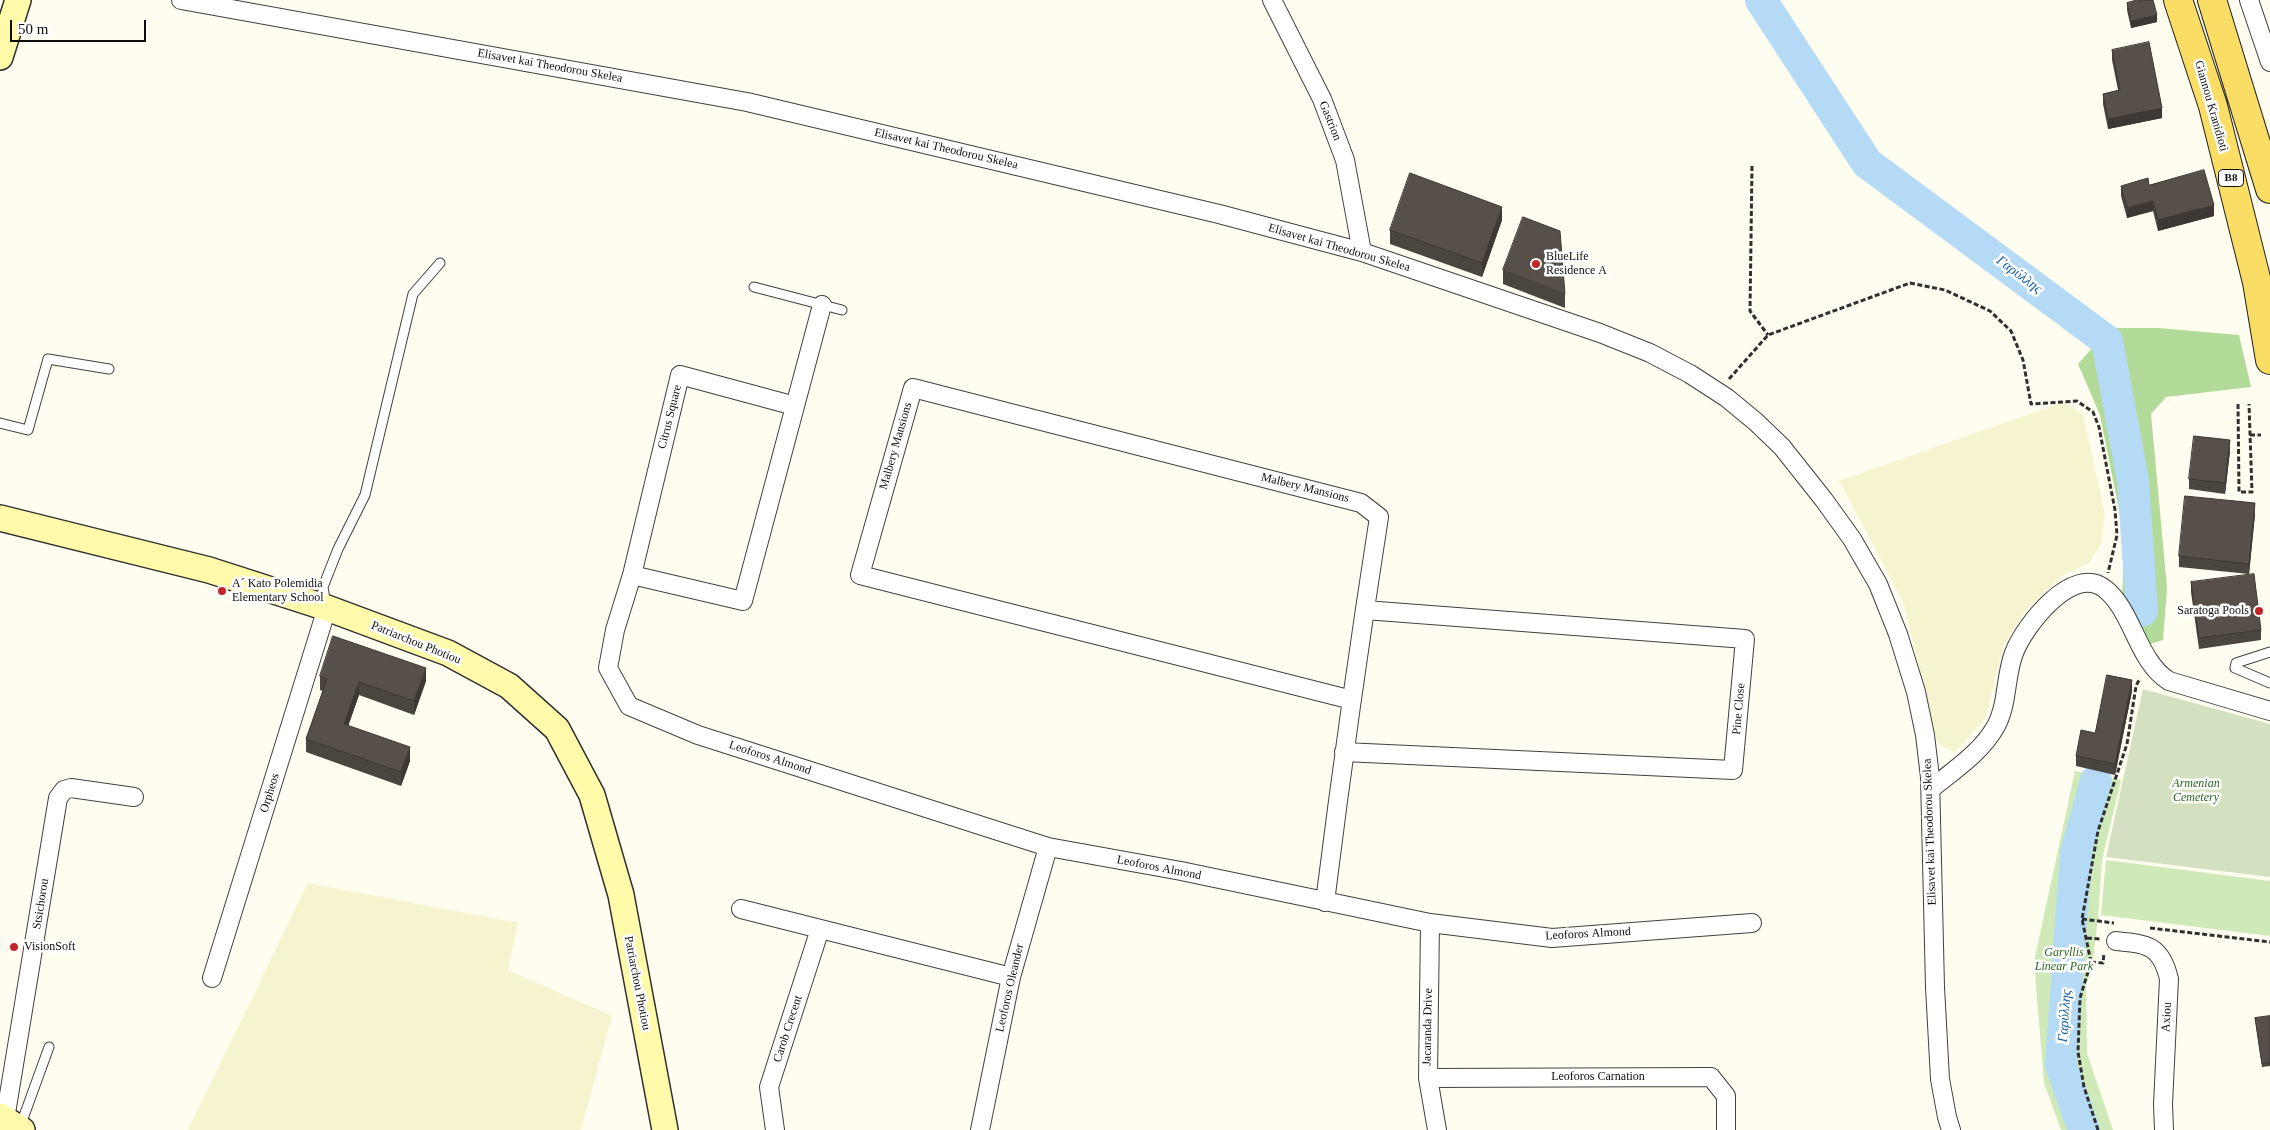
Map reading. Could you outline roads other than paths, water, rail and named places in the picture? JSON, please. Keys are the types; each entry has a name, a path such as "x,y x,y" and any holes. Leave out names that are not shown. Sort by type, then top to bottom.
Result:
{"main road":[{"name":"Giannou Kranidioti","path":"2178,0 2215,116 2257,282 2270,360"},
{"path":"2212,0 2270,189"}],"street":[{"path":"0,57 18,0"},
{"name":"Elisavet kai Theodorou Skelea","path":"181,0 747,102 1219,214 1362,252 1600,333 1650,353 1690,374 1718,392 1756,422 1782,447 1852,539 1878,584 1898,634 1916,692 1925,735 1931,789 1935,987 1940,1079 1951,1130"},
{"name":"Gastrion","path":"1272,0 1322,99 1345,160 1362,252"},
{"path":"2249,0 2270,62"},
{"path":"632,575 742,601 822,305"},
{"name":"Citrus Square","path":"608,668 615,630 632,575 680,375 795,406"},
{"name":"Malbery Mansions","path":"1325,902 1344,752 1352,700 1364,610 1379,517 1361,502 912,388 860,575 1352,700"},
{"name":"Patriarchou Photiou","path":"0,518 209,570 327,608 453,655 509,686 557,729 592,795 621,895 665,1130"},
{"path":"1931,789 1974,754 1988,739 2001,712 2014,652 2032,623 2047,606 2065,590 2077,584 2086,582 2105,588 2124,615 2145,654 2159,675 2169,681 2270,711"},
{"name":"Orpheos","path":"212,978 327,608"},
{"name":"Pine Close","path":"1344,752 1734,770 1745,639 1364,610"},
{"name":"Leoforos Almond","path":"608,668 630,706 690,732 1048,847 1181,871 1430,923 1552,938 1752,923"},
{"name":"Stsichorou","path":"13,1125 58,798 64,790 71,788 134,797"},
{"name":"Leoforos Oleander","path":"980,1130 1011,977 1048,847"},
{"path":"741,909 1011,977"},
{"name":"Jacaranda Drive","path":"1430,923 1428,1078 1437,1130"},
{"name":"Carob Crecent","path":"775,1130 769,1087 820,929"},
{"name":"Axiou","path":"2116,941 2147,944 2165,960 2169,979 2163,1104 2164,1130"},
{"name":"Leoforos Carnation","path":"1428,1078 1711,1077 1726,1096 1726,1130"}],"lane":[{"path":"327,608 324,587 338,549 365,495 413,294 440,263"},
{"path":"754,287 842,310"},
{"path":"0,423 28,430 48,359 109,369"},
{"path":"2270,652 2236,663 2235,668 2270,683"},
{"path":"13,1125 49,1048"}],"waterway":[{"name":"Γαρύλλης","path":"1761,0 1867,163 2107,341 2133,480 2142,611"},
{"name":"Γαρύλλης","path":"2084,1130 2061,1065 2076,853 2096,781"}],"place":[{"name":"BlueLife Residence A","path":"1536,264"},
{"name":"A´ Kato Polemidia Elementary School","path":"222,591"},
{"name":"Saratoga Pools","path":"2259,611"},
{"name":"VisionSoft","path":"14,947"}],"park label":[{"name":"Armenian Cemetery","path":"2196,791"},
{"name":"Garyllis Linear Park","path":"2064,960"}]}
